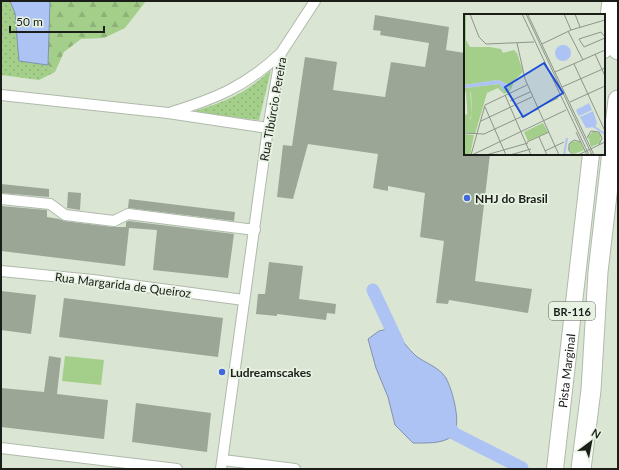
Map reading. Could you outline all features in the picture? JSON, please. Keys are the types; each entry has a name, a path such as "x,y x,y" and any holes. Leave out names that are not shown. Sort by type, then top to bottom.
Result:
{"highway":[{"path":"615,1 618,50"},
{"name":"BR-116","path":"581,469 591,390 598,272 618,100"},
{"path":"568,469 591,390"}],"main road":[{"path":"605,42 610,1"},
{"name":"Pista Marginal","path":"555,469 591,155"}],"street":[{"name":"Rua Tibúrcio Pereira","path":"222,464 268,128 281,53 315,1"},
{"path":"168,113 200,103 232,90 263,70 281,53"},
{"path":"1,95 168,113 268,128"},
{"path":"1,199 50,204 61,214 114,221 118,220 125,214 128,214 255,227"},
{"name":"Rua Margarida de Queiroz","path":"1,271 93,280 244,300"},
{"path":"1,448 177,469"},
{"path":"222,464 295,469"}],"green space":[{"path":"1,1 10,1 15,13 19,60 48,65 55,72 39,80 1,75"},
{"path":"50,1 146,1 125,28 104,38 81,39 64,52 55,72 48,65"},
{"path":"271,70 259,120 192,112 225,101 252,85"},
{"path":"65,356 104,360 101,385 62,381"}],"water":[{"path":"10,1 50,1 48,65 19,61 15,13"},
{"path":"392,328 416,356 436,368 446,378 451,390 457,416 455,431 448,439 434,442 413,443 395,425 388,397 376,368 368,339 379,331"}],"building":[{"path":"375,15 449,27 446,50 464,53 464,155 490,155 475,281 532,289 528,313 449,300 448,304 436,303 444,241 420,237 425,193 388,186 388,191 373,188 378,154 308,144 293,199 277,197 283,145 292,146 305,57 337,62 333,90 385,97 391,62 425,67 429,43 380,35 381,31 373,30"},
{"path":"1,184 49,189 49,197 1,193"},
{"path":"68,192 81,193 80,210 67,208"},
{"path":"129,199 235,212 234,221 128,208"},
{"path":"1,206 47,210 47,217 64,221 113,227 126,227 126,222 129,221 234,234 228,278 153,270 157,230 129,228 125,266 1,251"},
{"path":"269,262 303,266 299,299 336,304 335,314 327,313 326,320 277,314 277,316 256,314 258,294 265,294"},
{"path":"1,291 36,295 31,334 1,330"},
{"path":"64,298 223,318 218,357 59,337"},
{"path":"49,356 61,358 57,394 108,400 104,439 1,427 1,388 44,392"},
{"path":"136,403 211,413 207,452 132,442"}],"waterway":[{"path":"373,290 398,343"},
{"path":"443,420 455,434 522,468"}],"place":[{"name":"NHJ do Brasil","path":"467,198"},
{"name":"Ludreamscakes","path":"222,372"}]}
